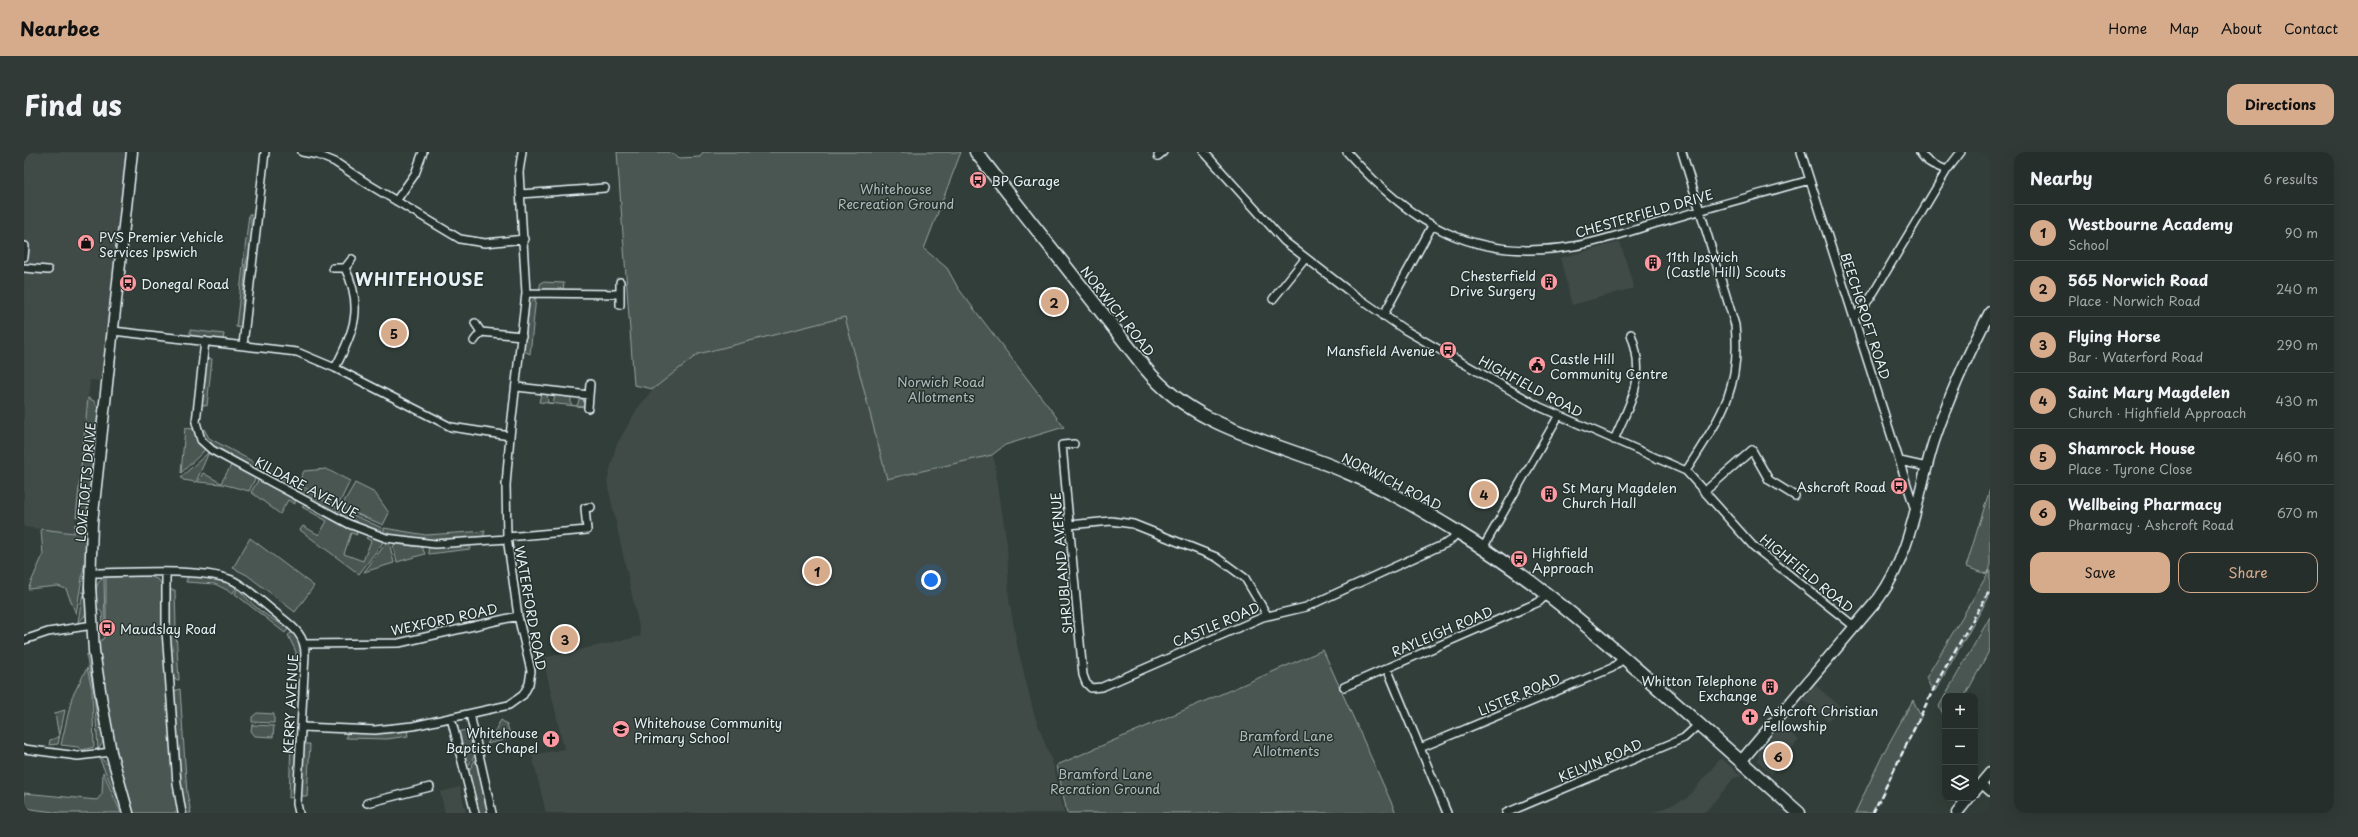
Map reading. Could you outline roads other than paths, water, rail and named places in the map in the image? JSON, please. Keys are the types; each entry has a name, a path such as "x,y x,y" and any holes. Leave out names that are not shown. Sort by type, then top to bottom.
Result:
{"main road":[{"name":"NORWICH ROAD","path":"976,152 1146,370 1176,400 1213,422 1361,478 1458,532 1483,548 1547,594 1624,658 1742,760 1793,811"}],"street":[{"name":"LOVETOFTS DRIVE","path":"128,813 111,752 101,696 93,625 91,573 92,523 132,152"},
{"path":"243,345 265,152"},
{"path":"302,152 318,155 336,162 396,201 460,239 485,243 524,239"},
{"path":"396,201 415,174 423,152"},
{"name":"WATERFORD ROAD","path":"301,727 386,730 509,705 518,700 527,690 531,677 531,671 518,616 507,538 506,485 526,293 519,172 522,152"},
{"name":"HIGHFIELD ROAD","path":"1204,152 1265,221 1305,259 1383,316 1518,395 1614,440 1686,471 1753,546 1854,627"},
{"name":"CHESTERFIELD DRIVE","path":"1347,152 1388,195 1432,226 1482,246 1513,250 1544,250 1594,242 1700,210 1810,180"},
{"path":"1682,152 1735,325 1738,348 1736,372 1725,406 1686,471"},
{"name":"BEECHCROFT ROAD","path":"1801,152 1855,317 1915,512"},
{"path":"1920,152 1923,158 1934,166 1947,170"},
{"path":"1855,317 1871,298 1947,170 1961,152"},
{"path":"520,194 605,188"},
{"path":"1383,316 1432,226"},
{"path":"24,257 25,246"},
{"path":"345,268 352,259"},
{"path":"1273,299 1305,259"},
{"path":"24,268 48,270"},
{"path":"334,268 345,268"},
{"path":"335,368 351,334 356,311 355,294 345,268"},
{"path":"620,282 620,305"},
{"path":"526,293 620,294"},
{"path":"1742,760 1854,627 1891,580 1901,558 1927,467 1957,378 1990,312"},
{"path":"475,323 481,332"},
{"path":"113,331 297,352 335,368 451,427 510,436"},
{"path":"481,332 522,336"},
{"path":"474,341 481,332"},
{"path":"1614,440 1638,381 1637,354 1631,334"},
{"name":"KILDARE AVENUE","path":"205,341 196,425 201,440 212,450 348,524 386,538 434,544 507,538"},
{"path":"588,408 590,384"},
{"path":"517,387 589,395"},
{"path":"1483,548 1559,415"},
{"name":"SHRUBLAND AVENUE","path":"1074,444 1062,445 1083,675 1086,683 1091,688"},
{"path":"1704,492 1752,450 1769,480 1795,496"},
{"path":"1900,461 1927,467"},
{"name":"WATERFORD ROAD","path":"507,538 587,530 585,508 591,507"},
{"path":"1070,525 1111,522 1132,524 1216,557 1245,578 1267,615"},
{"name":"CASTLE ROAD","path":"1091,688 1102,687 1267,615 1306,606 1448,542 1458,532"},
{"name":"KERRY AVENUE","path":"91,573 213,574 234,581 295,628 304,644 297,804 298,813"},
{"path":"166,573 166,630 177,784 182,813"},
{"name":"RAYLEIGH ROAD","path":"1344,687 1539,602 1547,594"},
{"name":"WEXFORD ROAD","path":"304,644 399,642 518,616"},
{"path":"24,640 48,632 93,625"},
{"name":"LISTER ROAD","path":"1420,748 1612,668 1624,658"},
{"path":"1387,668 1447,813"},
{"path":"470,714 492,813"},
{"path":"451,718 475,813"},
{"name":"KELVIN ROAD","path":"1506,813 1684,738 1699,724"},
{"path":"24,749 78,756 111,752"},
{"path":"1990,772 1978,788 1990,792"},
{"path":"366,802 430,787"},
{"path":"1957,813 1967,801"}],"railway":[{"path":"1873,813 1937,682 1990,590"}],"place":[{"name":"BP Garage","path":"978,180"},
{"name":"PVS Premier Vehicle Services Ipswich","path":"86,243"},
{"name":"11th Ipswich (Castle Hill) Scouts","path":"1653,263"},
{"name":"Chesterfield Drive Surgery","path":"1549,282"},
{"name":"Donegal Road","path":"128,283"},
{"name":"565 Norwich Road","path":"1054,302"},
{"name":"Shamrock House","path":"394,333"},
{"name":"Mansfield Avenue","path":"1448,350"},
{"name":"Castle Hill Community Centre","path":"1537,365"},
{"name":"Ashcroft Road","path":"1899,486"},
{"name":"Saint Mary Magdelen","path":"1484,494"},
{"name":"St Mary Magdelen Church Hall","path":"1549,494"},
{"name":"Highfield Approach","path":"1519,559"},
{"name":"Westbourne Academy","path":"817,571"},
{"name":"Maudslay Road","path":"107,628"},
{"name":"Flying Horse","path":"565,639"},
{"name":"Whitton Telephone Exchange","path":"1770,687"},
{"name":"Ashcroft Christian Fellowship","path":"1750,717"},
{"name":"Whitehouse Community Primary School","path":"621,729"},
{"name":"Whitehouse Baptist Chapel","path":"551,739"},
{"name":"Wellbeing Pharmacy","path":"1778,756"}],"district":[{"name":"WHITEHOUSE","path":"420,279"}],"park label":[{"name":"Whitehouse Recreation Ground","path":"896,196"},
{"name":"Norwich Road Allotments","path":"941,388"},
{"name":"Bramford Lane Allotments","path":"1286,742"},
{"name":"Bramford Lane Recration Ground","path":"1105,780"}]}
